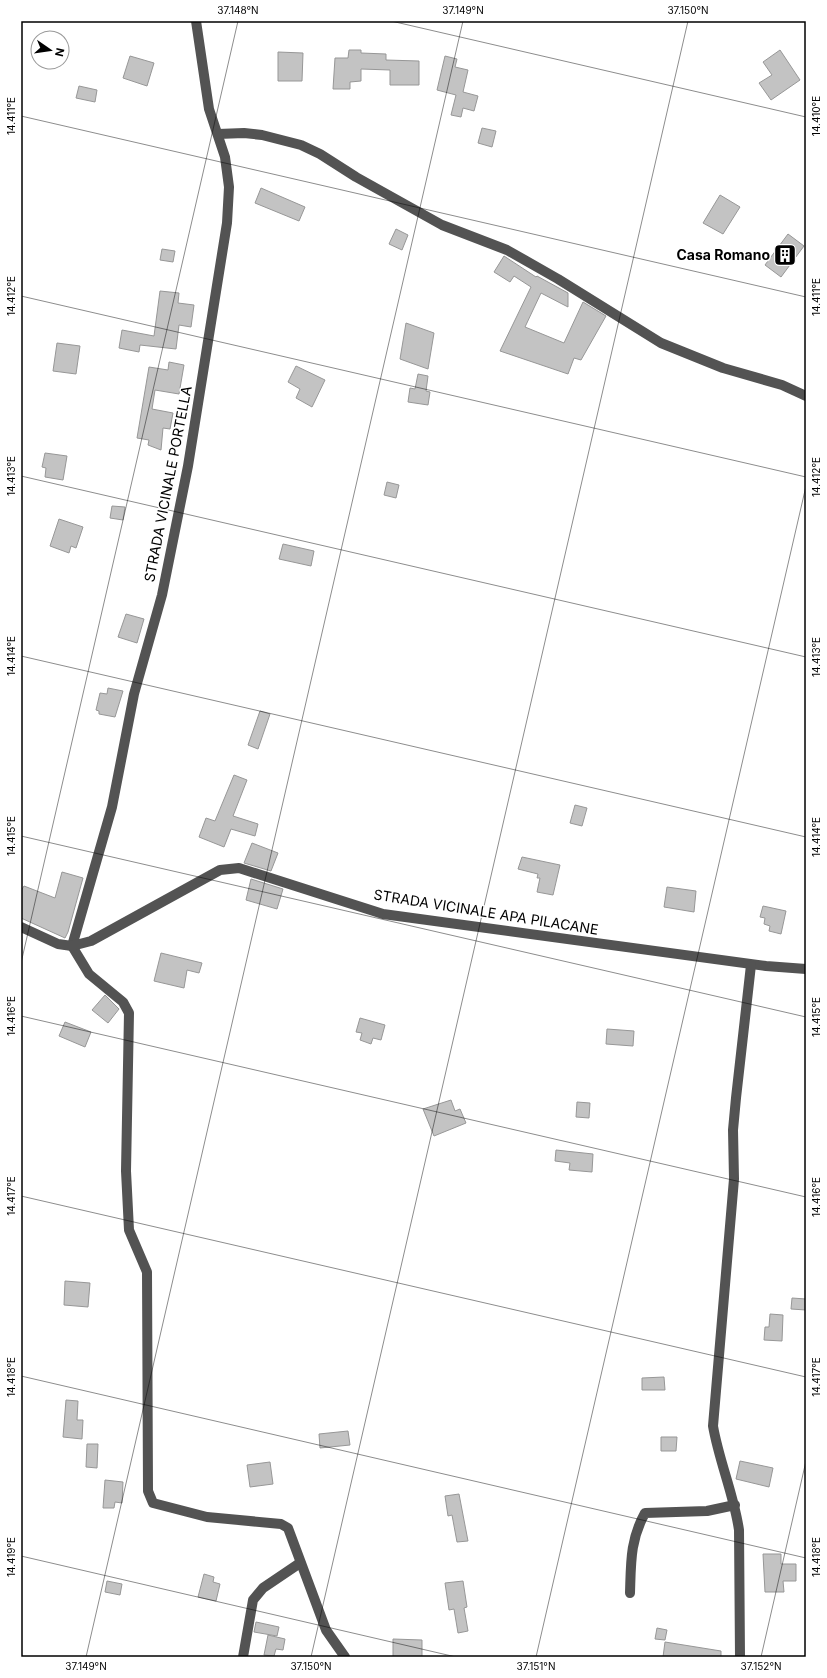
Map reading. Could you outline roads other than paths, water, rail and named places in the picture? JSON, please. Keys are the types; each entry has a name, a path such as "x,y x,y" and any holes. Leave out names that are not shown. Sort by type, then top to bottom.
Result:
{"street":[{"name":"STRADA VICINALE PORTELLA","path":"72,946 112,807 134,694 162,595 188,466 227,223 229,187 225,157 209,110 196,21"},
{"path":"218,134 244,133 262,135 301,145 320,154 356,177 442,225 507,250 558,279 661,343 723,368 782,385 806,396"},
{"name":"STRADA VICINALE APA PILACANE","path":"21,927 58,944 72,946 91,941 220,870 239,868 383,914 751,964 806,969"},
{"path":"72,946 89,974 123,1002 129,1013 126,1171 129,1230 147,1272 148,1491 153,1502 207,1517 281,1524 288,1528 326,1630 345,1657"},
{"path":"740,1657 739,1530 735,1506 713,1426 734,1179 733,1130 751,964"},
{"path":"630,1593 631,1551 638,1526 645,1513 707,1511 735,1506"},
{"path":"243,1657 253,1600 263,1588 300,1563"}],"place":[{"name":"Casa Romano","path":"785,255"}]}
